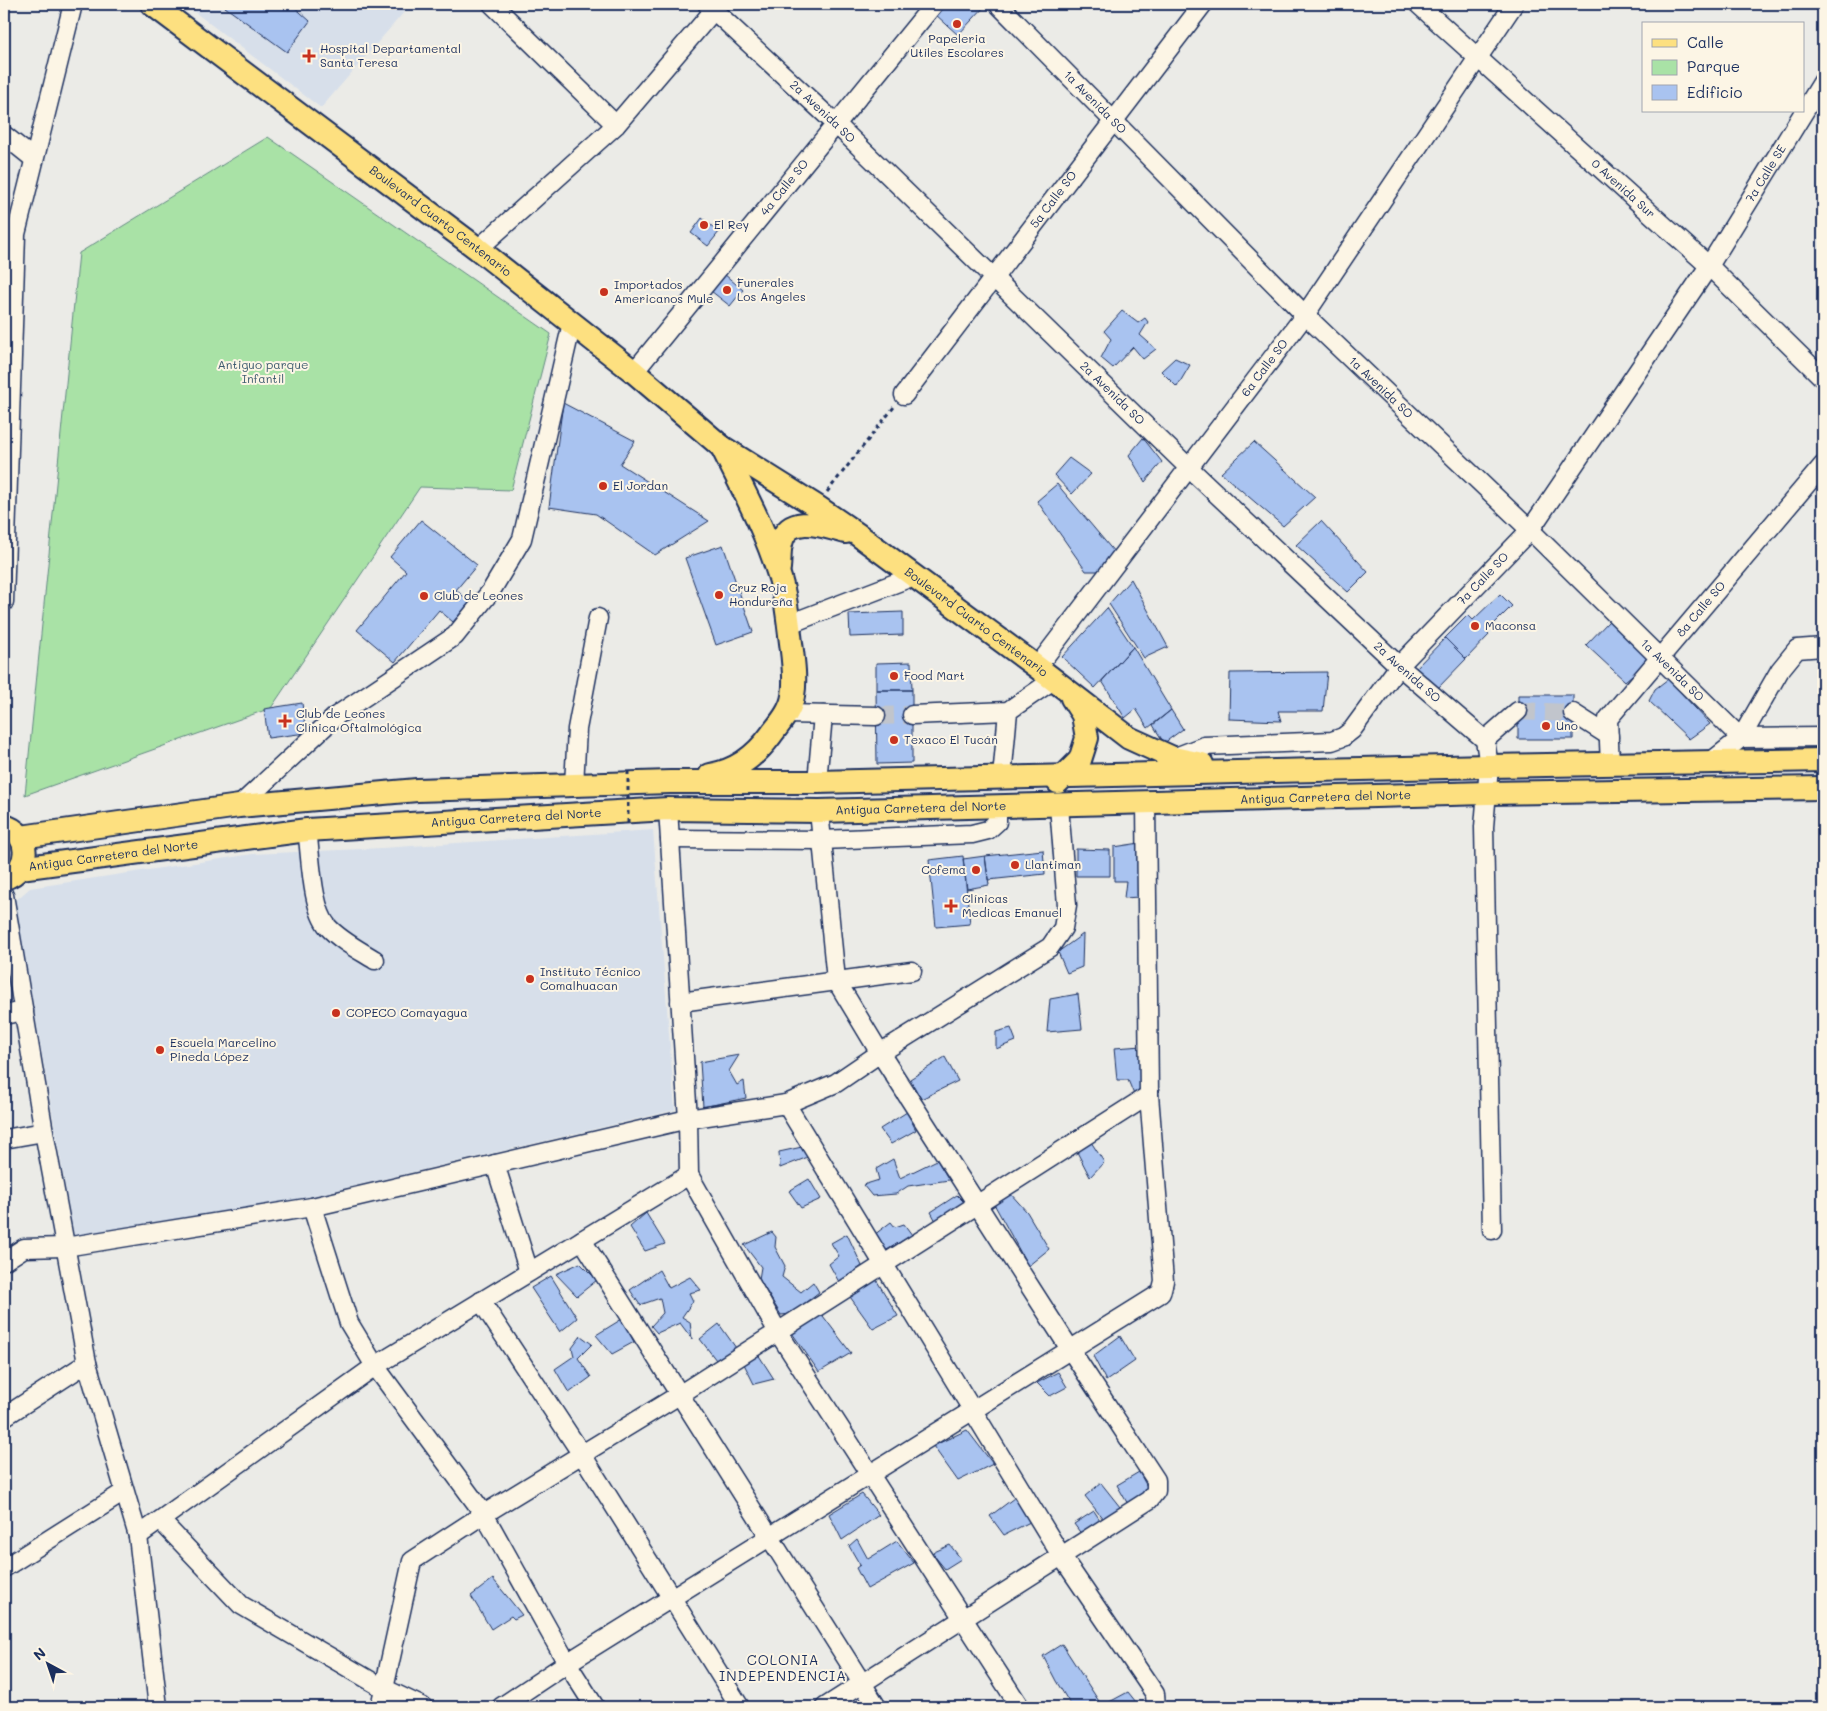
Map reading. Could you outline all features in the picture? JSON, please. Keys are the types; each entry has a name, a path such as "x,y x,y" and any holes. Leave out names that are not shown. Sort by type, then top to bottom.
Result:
{"main road":[{"name":"Boulevard Cuarto Centenario","path":"152,4 478,249 634,372 722,447 857,534 1053,679 1129,738 1173,758 1240,772"},
{"name":"Boulevard Cuarto Centenario","path":"670,782 726,772 746,761 766,743 787,714 793,696 793,660 787,606 779,573 770,547 722,447"},
{"path":"779,573 780,544 790,528 807,523 857,534"},
{"path":"1031,806 1080,760 1087,738 1083,715 1053,679"},
{"path":"12,832 239,806 417,790 670,782 817,782 1823,760"},
{"path":"1649,791 1708,763"},
{"name":"Antigua Carretera del Norte","path":"12,873 307,830 668,809 819,811 1487,793 1823,788"},
{"path":"12,832 24,845 25,854 12,873"}],"street":[{"path":"4,602 10,232 34,159 73,4"},
{"path":"492,4 616,125"},
{"name":"4a Calle SO","path":"634,372 934,4"},
{"name":"1a Avenida SO","path":"998,4 1305,315 1530,530 1741,738"},
{"name":"5a Calle SO","path":"904,395 1203,4"},
{"name":"0 Avenida Sur","path":"1418,4 1709,266 1823,378"},
{"name":"6a Calle SO","path":"1008,711 1053,679 1189,468 1305,315 1514,4"},
{"path":"478,249 616,125 710,7"},
{"name":"2a Avenida SO","path":"710,7 836,124 1189,468 1400,666 1485,740"},
{"name":"7a Calle SE","path":"1804,112 1823,81"},
{"name":"7a Calle SE","path":"1709,266 1804,112"},
{"path":"4,136 34,159"},
{"name":"7a Calle SO","path":"1173,758 1204,746 1332,741 1343,737 1352,730 1400,666 1530,530 1709,266"},
{"path":"239,806 336,716 455,636 491,591 522,538 572,323"},
{"name":"8a Calle SO","path":"1610,764 1608,720 1823,465"},
{"path":"789,624 914,576"},
{"path":"574,785 577,729 598,618"},
{"path":"1708,763 1741,738 1780,670 1797,649 1823,647"},
{"path":"912,715 1008,711 1002,778"},
{"path":"1492,1230 1484,827 1489,766 1485,740 1518,711"},
{"path":"1573,713 1609,736"},
{"path":"787,714 876,716"},
{"path":"817,782 823,715"},
{"path":"1741,738 1823,737"},
{"path":"501,1707 670,1598 1160,1293 1164,1281 1149,1095 1146,803"},
{"path":"4,1261 24,1248 65,1247 312,1207 688,1119 786,1104 836,1083 880,1053 1050,947 1063,928 1067,906 1059,806"},
{"path":"670,839 822,840 972,834 988,830 997,822 997,807"},
{"path":"668,809 688,1119 689,1175 778,1332 1020,1707"},
{"path":"819,811 836,980 977,1205 1156,1480 1156,1491 1149,1500 825,1707"},
{"path":"307,830 316,902 327,925 343,941 375,960"},
{"path":"4,895 44,1132 87,1363 138,1536 158,1707"},
{"path":"680,1002 912,971"},
{"path":"4,1015 24,1011"},
{"path":"380,1707 412,1561 581,1453 679,1395 1149,1095"},
{"path":"786,1104 882,1265 1062,1557 1155,1694 1156,1707"},
{"path":"4,1139 44,1132"},
{"path":"495,1164 529,1272"},
{"path":"138,1536 375,1366 689,1175"},
{"path":"312,1207 349,1323 375,1366 484,1514 567,1663 595,1707"},
{"path":"582,1240 877,1707"},
{"path":"481,1301 581,1453 740,1707"},
{"path":"4,1417 87,1363"},
{"path":"4,1568 124,1492"},
{"path":"161,1521 241,1605 384,1688 423,1707"}],"path":[{"path":"816,506 904,395"},
{"path":"628,770 628,823"}],"shaded area":[{"name":"Hospital Departamental Santa Teresa","path":"184,4 411,4 321,108"},
{"path":"653,830 675,1110 299,1199 74,1236 15,901 30,888 253,854 382,848"}],"green space":[{"name":"Antiguo parque Infantil","path":"268,137 551,334 511,490 420,487 271,708 25,795 79,253"}],"building":[{"path":"227,4 291,4 310,21 287,52 225,7"},
{"name":"Papeleria Utiles Escolares","path":"944,4 987,4 958,35 935,14"},
{"name":"El Rey","path":"702,218 719,232 708,246 691,233"},
{"name":"Funerales Los Angeles","path":"724,274 743,290 730,306 711,291"},
{"path":"1122,311 1138,323 1145,318 1148,322 1140,335 1156,349 1143,359 1133,347 1113,368 1101,358 1111,339 1104,331"},
{"path":"1175,358 1190,365 1177,387 1161,371"},
{"name":"El Jordan","path":"563,403 635,441 620,464 709,521 655,555 596,514 549,507"},
{"path":"1143,438 1162,462 1145,482 1129,455"},
{"path":"1254,442 1315,497 1283,526 1221,473"},
{"path":"1069,458 1091,474 1072,494 1054,475"},
{"path":"1057,484 1115,553 1101,571 1086,571 1037,501"},
{"name":"Club de Leones","path":"421,520 477,565 456,590 470,602 453,622 439,610 395,662 357,630 406,571 390,557"},
{"path":"1321,521 1368,572 1348,592 1296,545"},
{"name":"Cruz Roja Hondureña","path":"723,545 753,632 716,645 685,558"},
{"path":"1131,579 1168,647 1144,658 1109,604"},
{"name":"Maconsa","path":"1500,594 1512,606 1486,632 1489,635 1466,659 1445,638 1468,615 1473,620"},
{"path":"1107,608 1133,647 1095,688 1062,657"},
{"path":"903,612 903,635 850,637 849,614"},
{"path":"1609,621 1651,659 1625,681 1586,645"},
{"name":"Maconsa","path":"1445,638 1466,659 1436,690 1415,669"},
{"path":"1133,647 1171,710 1148,728 1136,709 1125,718 1102,681"},
{"name":"Food Mart","path":"911,662 912,690 876,690 876,663"},
{"path":"1327,672 1323,711 1278,711 1281,721 1229,719 1230,673"},
{"path":"1668,679 1710,724 1689,739 1649,701 1655,689"},
{"name":"Texaco El Tucán","path":"876,690 912,690 912,763 877,764"},
{"name":"Uno","path":"1518,695 1573,695 1573,739 1518,739"},
{"name":"Club de Leones Clínica Oftalmológica","path":"302,703 306,733 268,738 264,709"},
{"path":"1171,710 1183,729 1164,743 1153,725"},
{"path":"1140,843 1139,897 1124,898 1126,881 1114,881 1114,847"},
{"name":"Llantiman","path":"1076,849 1110,850 1110,876 1076,876"},
{"name":"Llantiman","path":"1043,850 1045,874 988,880 985,856"},
{"name":"Clínicas Medicas Emanuel","path":"963,856 970,924 936,927 929,860"},
{"name":"Cofema","path":"985,856 989,885 967,889 963,859"},
{"path":"1083,934 1082,967 1067,973 1058,952"},
{"path":"1078,994 1082,1029 1047,1032 1050,999"},
{"path":"1011,1028 1016,1041 996,1049 996,1032"},
{"path":"1143,1046 1143,1093 1135,1097 1128,1080 1117,1080 1114,1048"},
{"path":"739,1055 729,1071 737,1085 744,1081 746,1098 703,1107 700,1062"},
{"path":"945,1057 958,1081 921,1099 910,1079"},
{"path":"907,1112 916,1130 891,1144 880,1129"},
{"path":"1091,1142 1104,1162 1090,1177 1077,1152"},
{"path":"802,1147 808,1157 780,1168 779,1152"},
{"path":"893,1159 900,1178 937,1160 949,1180 908,1186 896,1194 872,1196 863,1185 879,1180 876,1169"},
{"path":"809,1179 821,1199 801,1208 789,1191"},
{"path":"1009,1192 1027,1212 1049,1249 1028,1266 993,1202"},
{"path":"957,1195 966,1204 937,1223 931,1212"},
{"path":"646,1213 665,1244 645,1251 630,1227"},
{"path":"891,1222 895,1227 904,1224 912,1235 880,1254 870,1238"},
{"path":"772,1232 776,1237 775,1247 785,1266 782,1277 801,1292 813,1282 819,1292 791,1314 781,1315 759,1279 761,1267 744,1245"},
{"path":"847,1234 862,1266 839,1282 829,1264 839,1256 831,1243"},
{"path":"580,1263 597,1280 577,1296 556,1274"},
{"path":"659,1270 669,1288 690,1277 701,1290 689,1293 693,1301 682,1317 690,1322 692,1339 680,1323 657,1333 651,1326 663,1313 660,1298 640,1305 630,1290"},
{"path":"551,1276 577,1318 560,1332 531,1288"},
{"path":"874,1276 898,1316 873,1329 848,1294"},
{"path":"820,1312 851,1353 819,1372 790,1330"},
{"path":"622,1319 634,1342 612,1354 596,1335"},
{"path":"719,1324 736,1348 716,1360 700,1339"},
{"path":"581,1336 592,1344 578,1358 591,1377 569,1393 555,1369 574,1356 572,1348"},
{"path":"1120,1336 1135,1361 1106,1381 1093,1356"},
{"path":"756,1351 774,1379 754,1384 743,1362"},
{"path":"1058,1372 1067,1387 1050,1396 1037,1383"},
{"path":"967,1430 993,1464 958,1481 933,1446"},
{"path":"1139,1472 1150,1492 1129,1506 1117,1485"},
{"path":"1101,1483 1124,1512 1107,1524 1085,1496"},
{"path":"862,1494 879,1515 842,1540 829,1514"},
{"path":"1014,1498 1034,1520 1004,1535 990,1516"},
{"path":"1094,1511 1104,1526 1085,1539 1074,1524"},
{"path":"857,1539 868,1559 897,1541 914,1563 867,1589 856,1568 860,1565 849,1546"},
{"path":"950,1545 961,1559 945,1569 932,1553"},
{"path":"493,1579 522,1615 514,1619 511,1616 491,1629 471,1596"},
{"path":"1062,1644 1102,1706 1128,1692 1140,1707 1072,1707 1043,1656"}],"tunnel":[{"path":"1518,711 1573,713"},
{"path":"876,716 912,715"}],"place":[{"name":"Papeleria Utiles Escolares","path":"957,24"},
{"name":"Hospital Departamental Santa Teresa","path":"309,56"},
{"name":"El Rey","path":"704,225"},
{"name":"Funerales Los Angeles","path":"727,290"},
{"name":"Importados Americanos Mule","path":"604,292"},
{"name":"El Jordan","path":"603,486"},
{"name":"Cruz Roja Hondureña","path":"719,595"},
{"name":"Club de Leones","path":"424,596"},
{"name":"Maconsa","path":"1475,626"},
{"name":"Food Mart","path":"894,676"},
{"name":"Club de Leones Clínica Oftalmológica","path":"285,721"},
{"name":"Uno","path":"1546,726"},
{"name":"Texaco El Tucán","path":"894,740"},
{"name":"Llantiman","path":"1015,865"},
{"name":"Cofema","path":"976,870"},
{"name":"Clínicas Medicas Emanuel","path":"951,906"},
{"name":"Instituto Técnico Comalhuacan","path":"530,979"},
{"name":"COPECO Comayagua","path":"336,1013"},
{"name":"Escuela Marcelino Pineda López","path":"160,1050"}],"district":[{"name":"COLONIA INDEPENDENCIA","path":"783,1668"}]}
